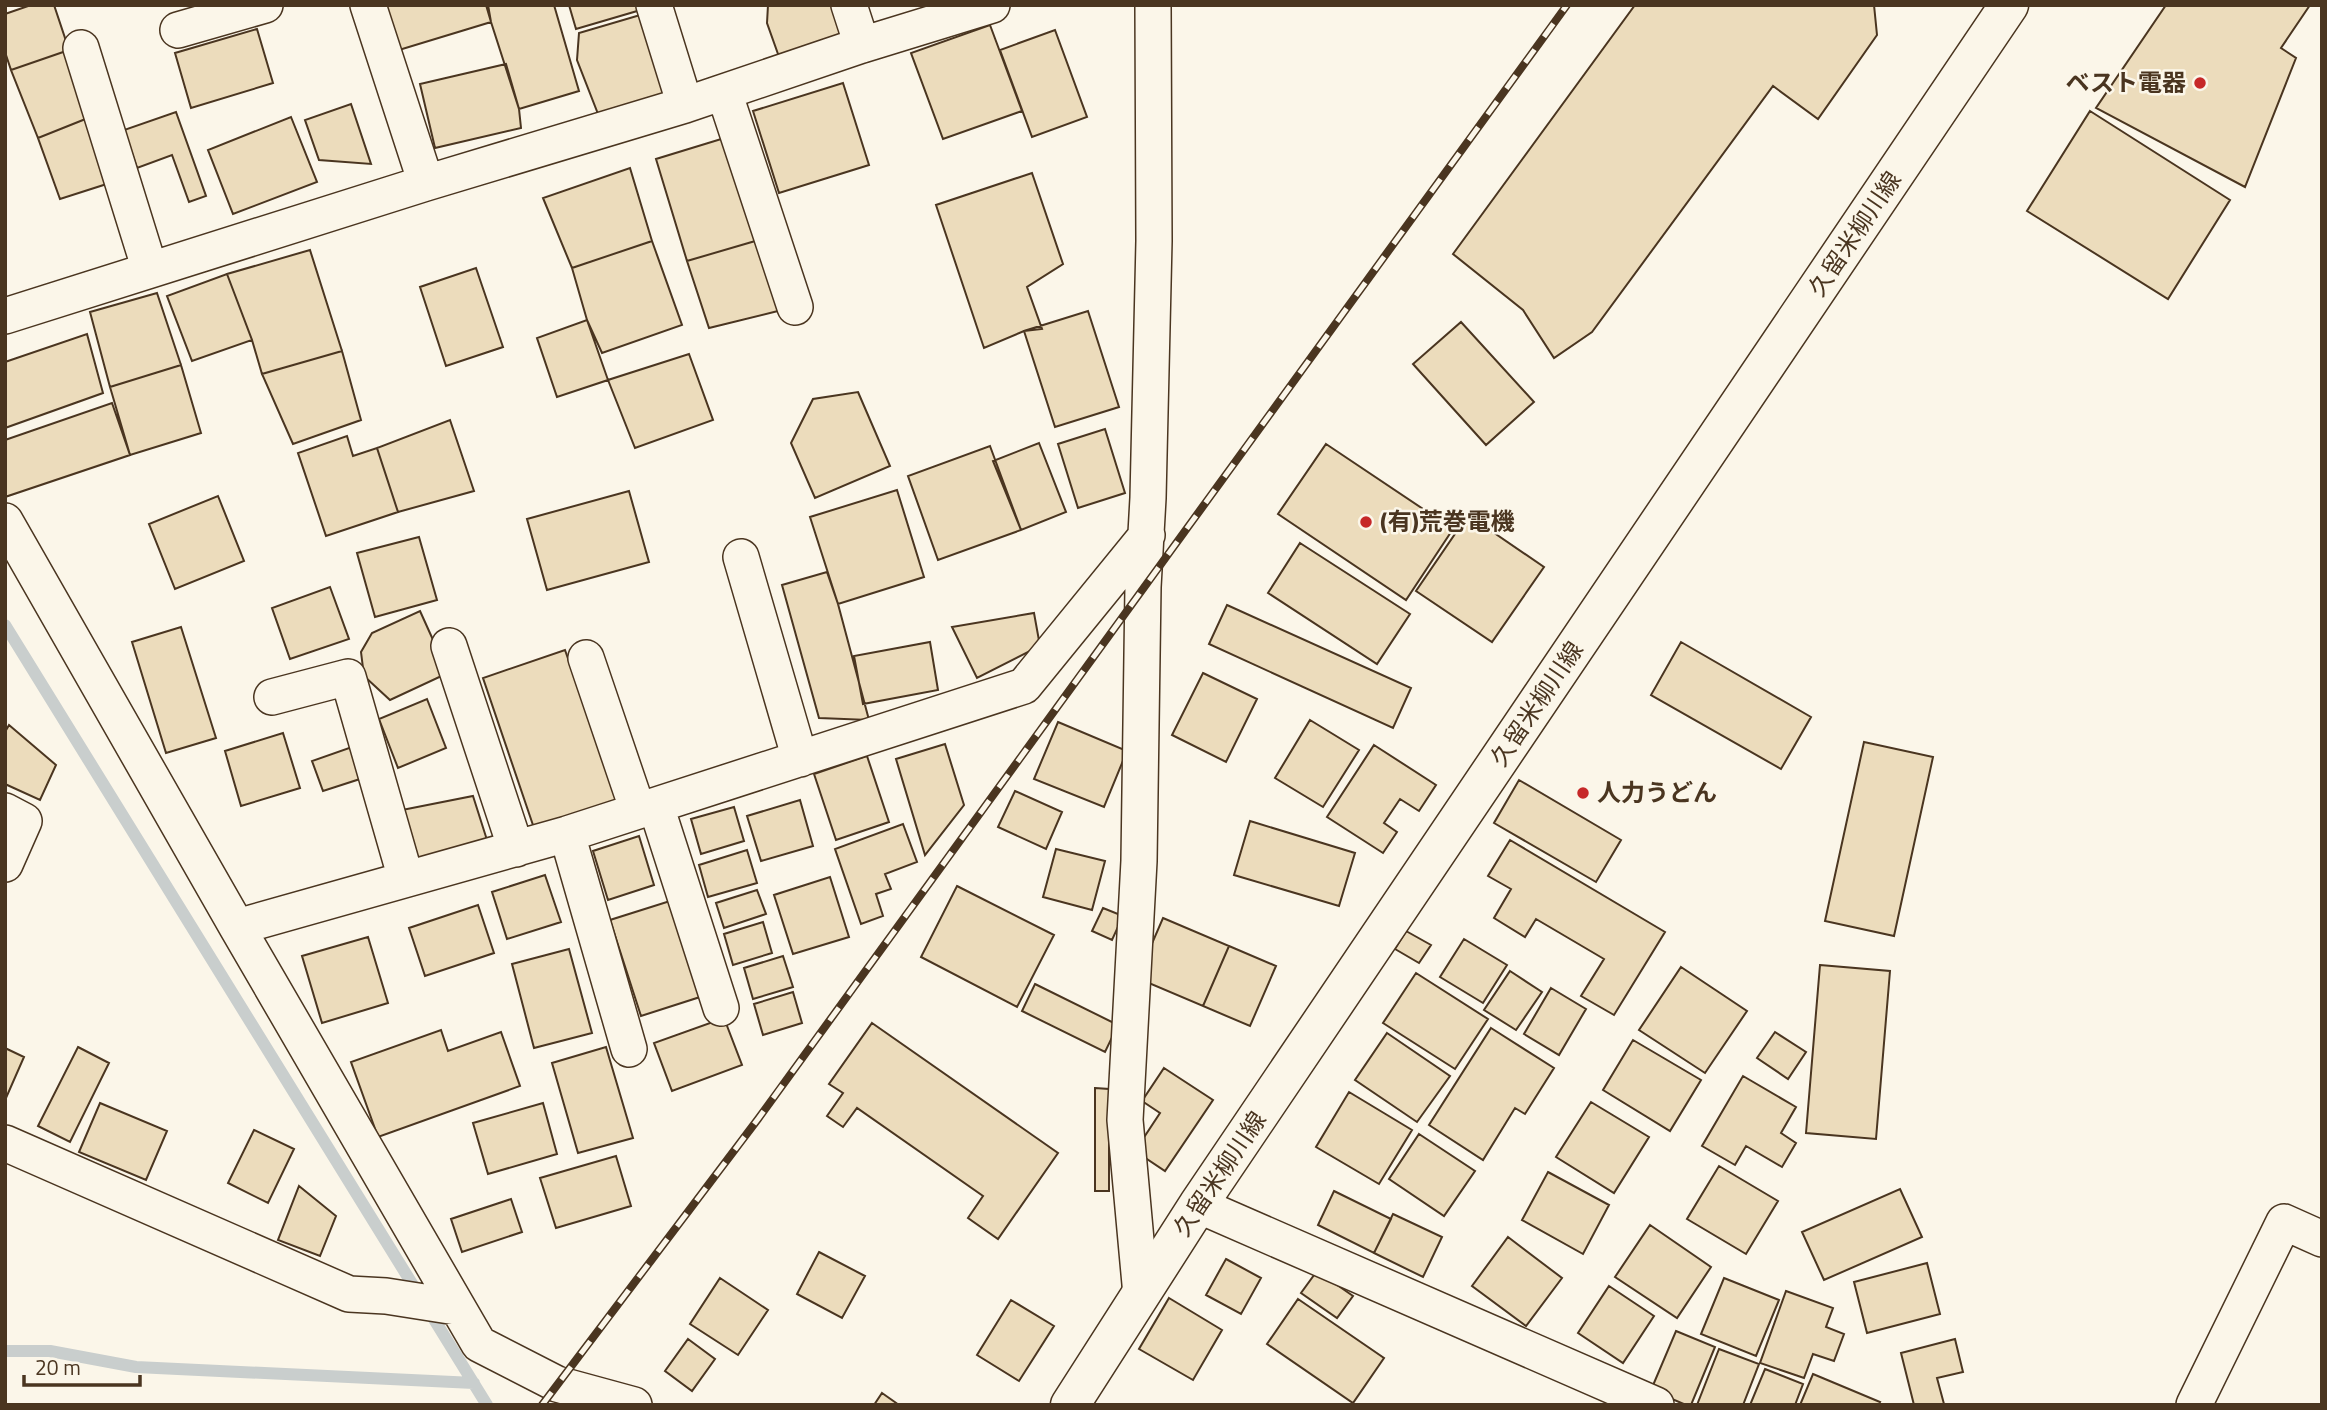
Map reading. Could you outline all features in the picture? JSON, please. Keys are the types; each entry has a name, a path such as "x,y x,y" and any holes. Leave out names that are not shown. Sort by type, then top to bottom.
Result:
{"main road":[{"name":"久留米柳川線","path":"1070,1405 1198,1205 2009,5"}],"street":[{"path":"178,30 265,5"},
{"path":"368,5 426,183"},
{"path":"654,5 685,105"},
{"path":"849,5 862,46"},
{"path":"5,316 426,183 685,105 992,5"},
{"path":"1141,1295 1125,1120 1139,861 1143,587 1147,535 1154,241 1153,5"},
{"path":"81,48 150,270"},
{"path":"724,92 795,307"},
{"path":"5,521 479,1344 557,1384 634,1405"},
{"path":"237,927 567,834 1024,686 1147,535"},
{"path":"741,557 800,759"},
{"path":"449,646 516,849"},
{"path":"586,658 647,808 721,1008"},
{"path":"272,698 348,677 406,879"},
{"path":"5,811 24,821 5,864"},
{"path":"567,834 629,1049"},
{"path":"5,1143 349,1294 386,1296 456,1307"},
{"path":"1198,1205 1656,1405"},
{"path":"2194,1405 2284,1222 2322,1239"}],"building":[{"path":"31,5 54,5 69,50 11,70 5,52 5,14"},
{"path":"385,5 486,5 491,22 399,50"},
{"path":"488,5 554,5 579,91 519,109"},
{"path":"569,5 643,5 644,9 576,29"},
{"path":"768,5 838,5 846,33 826,39 821,54 783,68 767,23"},
{"path":"1635,5 1874,5 1877,35 1818,119 1773,86 1592,332 1554,358 1523,310 1453,254"},
{"name":"ベスト電器","path":"2166,5 2310,5 2281,48 2296,58 2245,187 2096,108"},
{"path":"647,13 669,80 662,95 600,119 577,60 579,33"},
{"path":"990,25 1022,111 943,139 911,53"},
{"path":"257,29 273,83 191,108 175,53"},
{"path":"1055,30 1087,117 1032,137 1000,50"},
{"path":"69,50 93,116 38,138 11,70"},
{"path":"506,64 519,109 521,128 435,148 420,84"},
{"path":"843,83 869,165 779,193 753,111"},
{"path":"351,104 371,164 319,160 305,120"},
{"path":"2090,111 2230,200 2168,299 2027,211"},
{"path":"176,112 206,196 189,202 172,155 137,168 124,130"},
{"path":"93,116 116,181 60,199 38,138"},
{"path":"291,117 317,182 233,214 208,150"},
{"path":"731,136 762,239 687,261 656,159"},
{"path":"630,168 652,241 572,268 543,198"},
{"path":"1032,173 1063,264 1027,287 1042,329 1024,331 984,348 936,205"},
{"path":"762,239 778,311 709,328 687,261"},
{"path":"652,241 682,325 602,353 587,320 572,268"},
{"path":"310,250 342,351 262,374 227,274"},
{"path":"476,268 503,347 446,366 420,287"},
{"path":"227,274 252,340 192,361 167,296"},
{"path":"157,293 181,365 110,387 90,312"},
{"path":"1088,311 1119,407 1055,427 1024,331"},
{"path":"587,320 608,380 557,397 537,338"},
{"path":"1461,322 1534,402 1486,445 1413,364"},
{"path":"87,334 103,393 5,428 5,362"},
{"path":"342,351 361,420 293,444 262,374"},
{"path":"689,354 713,420 635,448 608,380"},
{"path":"181,365 201,433 130,455 110,387"},
{"path":"858,392 890,466 815,498 791,443 813,399"},
{"path":"112,403 130,455 5,497 5,440"},
{"path":"450,420 474,491 398,512 377,448"},
{"path":"1105,429 1125,493 1078,508 1058,444"},
{"path":"347,436 353,456 377,448 398,512 326,536 298,453"},
{"path":"1039,443 1066,512 1021,530 993,461"},
{"name":"(有)荒巻電機","path":"1326,444 1453,529 1406,600 1278,514"},
{"path":"990,446 1021,530 938,560 908,476"},
{"path":"897,490 924,577 838,604 810,517"},
{"path":"629,491 649,562 547,590 527,519"},
{"path":"218,496 244,561 175,589 149,524"},
{"path":"1468,515 1544,567 1492,642 1416,591"},
{"path":"419,537 437,600 375,617 357,553"},
{"path":"1300,543 1410,614 1377,664 1268,593"},
{"path":"827,572 869,720 819,718 782,585"},
{"path":"330,587 349,639 290,659 272,608"},
{"path":"1227,605 1411,688 1393,728 1209,644"},
{"path":"420,611 448,673 390,700 364,676 361,652 372,633"},
{"path":"1034,613 1040,646 977,678 952,627"},
{"path":"181,627 216,738 166,753 132,642"},
{"path":"930,642 938,690 863,704 854,656"},
{"path":"1681,642 1811,717 1781,769 1651,695"},
{"path":"565,650 617,800 534,828 483,678"},
{"path":"1203,673 1257,699 1226,762 1172,735"},
{"path":"427,699 446,748 398,768 379,719"},
{"path":"1310,720 1359,750 1323,807 1275,778"},
{"path":"1058,722 1127,751 1104,807 1034,779"},
{"path":"9,725 56,765 40,800 5,784 5,732"},
{"path":"283,733 300,788 241,806 225,751"},
{"path":"1864,742 1933,757 1894,936 1825,921"},
{"path":"945,744 964,805 925,855 896,759"},
{"path":"1374,745 1436,785 1419,811 1400,799 1384,823 1397,832 1383,853 1327,817"},
{"path":"352,747 363,778 323,791 312,761"},
{"path":"867,756 889,822 836,840 814,774"},
{"path":"1519,780 1621,840 1596,882 1494,823"},
{"path":"1015,791 1062,812 1046,849 998,827"},
{"path":"473,796 487,840 419,862 402,810"},
{"path":"800,800 813,846 761,861 747,816"},
{"path":"734,807 744,841 701,854 691,819"},
{"path":"1250,821 1355,853 1339,906 1234,875"},
{"path":"903,824 917,862 885,874 891,889 876,894 883,916 861,924 835,849"},
{"path":"639,836 654,885 608,900 593,851"},
{"path":"1510,840 1665,932 1614,1015 1581,996 1604,959 1536,919 1525,937 1494,918 1511,889 1488,876"},
{"path":"1056,849 1105,861 1092,910 1043,897"},
{"path":"747,850 757,883 708,897 699,865"},
{"path":"545,875 561,922 507,939 492,892"},
{"path":"830,877 849,937 793,954 774,895"},
{"path":"957,886 1054,935 1017,1007 921,957"},
{"path":"757,890 766,914 724,928 716,903"},
{"path":"670,901 700,997 641,1016 610,920"},
{"path":"478,905 494,953 425,976 409,928"},
{"path":"1103,908 1123,916 1112,940 1092,931"},
{"path":"1163,918 1229,946 1203,1006 1137,978"},
{"path":"763,922 772,953 733,965 724,934"},
{"path":"1406,931 1431,945 1419,963 1395,949"},
{"path":"368,937 388,1003 322,1023 302,956"},
{"path":"1464,939 1507,965 1483,1003 1440,977"},
{"path":"1229,946 1276,966 1250,1026 1203,1006"},
{"path":"569,949 592,1033 534,1048 512,964"},
{"path":"783,956 793,987 753,999 744,968"},
{"path":"1820,965 1890,971 1876,1139 1806,1133"},
{"path":"1681,967 1747,1011 1705,1073 1639,1030"},
{"path":"1510,971 1542,992 1516,1030 1484,1010"},
{"path":"1416,973 1488,1019 1455,1069 1383,1023"},
{"path":"1035,984 1118,1025 1105,1052 1022,1011"},
{"path":"1551,988 1586,1009 1559,1055 1524,1034"},
{"path":"793,992 802,1023 763,1035 754,1004"},
{"path":"724,1018 742,1065 672,1091 654,1043"},
{"path":"872,1023 1058,1153 998,1239 968,1218 983,1196 857,1108 843,1127 827,1116 843,1093 829,1084"},
{"path":"1491,1028 1554,1068 1525,1114 1515,1108 1483,1160 1429,1125"},
{"path":"441,1030 448,1051 501,1032 520,1086 378,1137 351,1062"},
{"path":"1775,1032 1806,1052 1788,1079 1757,1058"},
{"path":"1387,1033 1450,1076 1417,1122 1355,1080"},
{"path":"1633,1040 1701,1080 1670,1131 1603,1090"},
{"path":"78,1047 109,1063 70,1142 38,1126"},
{"path":"606,1047 633,1138 578,1153 552,1063"},
{"path":"5,1048 24,1057 6,1098 5,1097"},
{"path":"1164,1068 1213,1100 1165,1171 1135,1151 1160,1113 1142,1101"},
{"path":"1743,1076 1796,1107 1781,1133 1796,1143 1782,1167 1746,1146 1735,1165 1702,1146"},
{"path":"1095,1088 1109,1089 1109,1191 1095,1191"},
{"path":"1349,1092 1412,1130 1379,1184 1316,1147"},
{"path":"1591,1102 1649,1137 1614,1193 1556,1157"},
{"path":"100,1103 167,1131 146,1180 79,1152"},
{"path":"543,1103 557,1154 488,1174 473,1123"},
{"path":"254,1130 294,1149 268,1203 228,1183"},
{"path":"1419,1134 1475,1171 1444,1216 1389,1179"},
{"path":"616,1156 631,1206 556,1228 540,1178"},
{"path":"1719,1166 1778,1201 1746,1254 1687,1219"},
{"path":"1548,1172 1609,1205 1583,1254 1522,1220"},
{"path":"299,1186 336,1216 320,1256 278,1240"},
{"path":"1900,1189 1922,1237 1824,1280 1802,1232"},
{"path":"1334,1191 1391,1219 1374,1253 1318,1225"},
{"path":"511,1199 522,1232 462,1252 451,1219"},
{"path":"1393,1214 1442,1237 1423,1277 1374,1253"},
{"path":"1650,1225 1711,1267 1677,1318 1615,1277"},
{"path":"1508,1237 1562,1278 1526,1326 1472,1286"},
{"path":"819,1252 865,1276 842,1318 797,1294"},
{"path":"1226,1259 1261,1278 1241,1314 1206,1295"},
{"path":"1927,1263 1940,1314 1867,1333 1854,1282"},
{"path":"1317,1271 1353,1296 1337,1318 1301,1293"},
{"path":"720,1278 768,1310 738,1355 690,1324"},
{"path":"1724,1278 1779,1300 1756,1356 1701,1334"},
{"path":"1609,1286 1654,1316 1623,1363 1578,1333"},
{"path":"1786,1291 1833,1308 1826,1327 1844,1334 1834,1361 1813,1354 1804,1378 1760,1363"},
{"path":"1169,1298 1222,1330 1193,1380 1139,1349"},
{"path":"1298,1299 1384,1358 1353,1403 1267,1344"},
{"path":"1011,1300 1054,1326 1019,1381 977,1355"},
{"path":"1676,1331 1715,1347 1691,1405 1651,1390"},
{"path":"688,1339 715,1359 692,1391 665,1371"},
{"path":"1955,1339 1963,1372 1937,1378 1944,1404 1914,1405 1901,1353"},
{"path":"1719,1349 1759,1364 1743,1405 1697,1405"},
{"path":"1765,1369 1803,1384 1795,1405 1750,1405"},
{"path":"1813,1374 1880,1402 1878,1405 1800,1405"},
{"path":"882,1393 899,1405 874,1405"}],"waterway":[{"path":"5,625 487,1405"},
{"path":"5,1351 50,1351 136,1367 474,1383"}],"railway":[{"path":"542,1405 758,1119 1567,5"}],"place":[{"name":"ベスト電器","path":"2200,83"},
{"name":"(有)荒巻電機","path":"1366,522"},
{"name":"人力うどん","path":"1583,793"}]}
